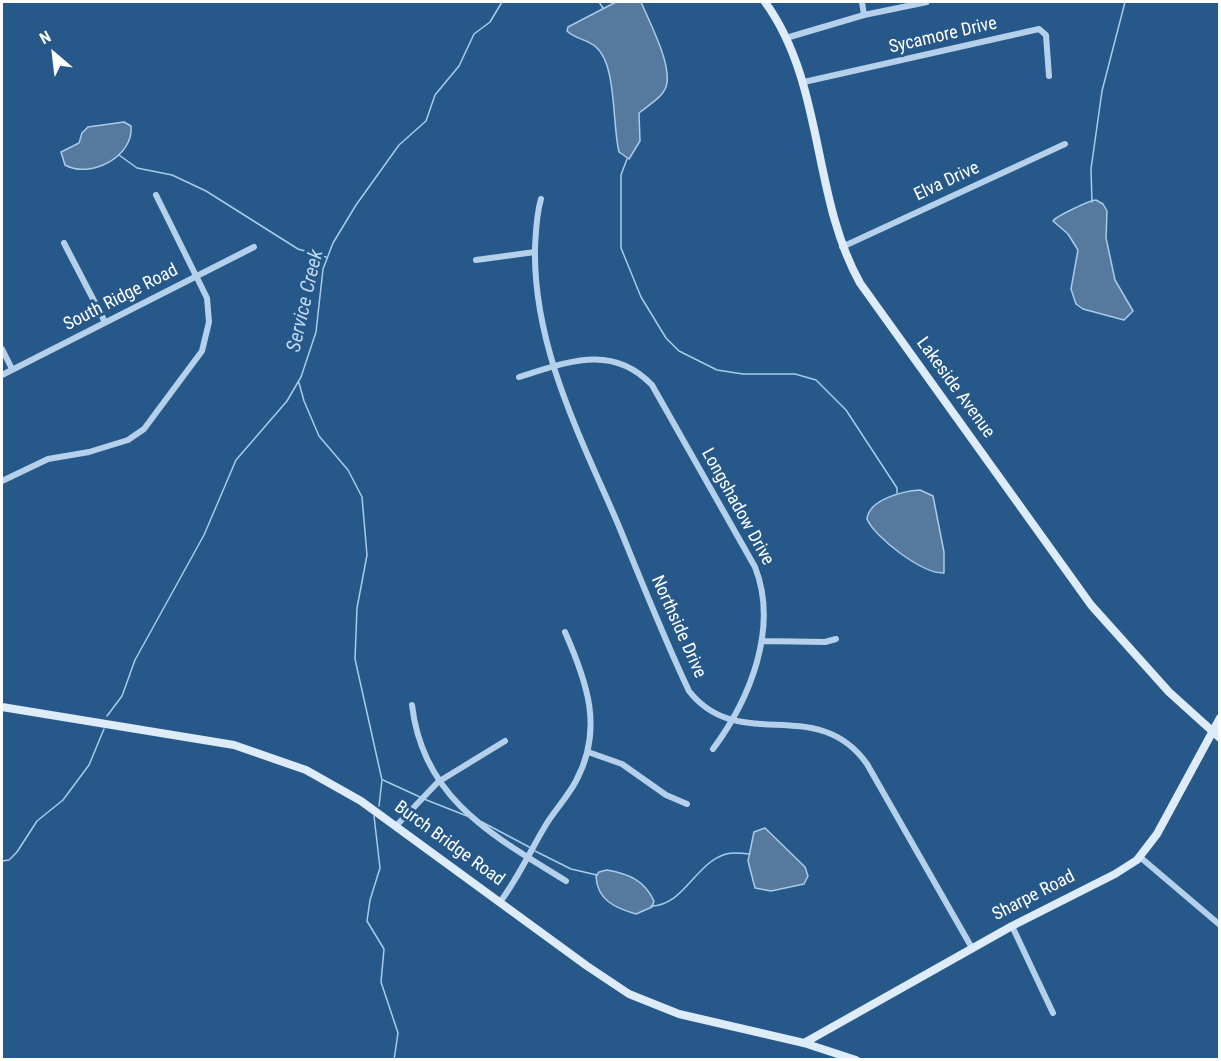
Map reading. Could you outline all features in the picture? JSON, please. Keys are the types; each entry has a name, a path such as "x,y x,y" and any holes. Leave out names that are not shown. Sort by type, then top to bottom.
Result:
{"street":[{"name":"Lakeside Avenue","path":"765,2 786,38 804,82 828,200 842,247 871,300 1091,605 1169,692 1220,738"},
{"path":"862,2 864,15"},
{"path":"786,38 864,15 927,2"},
{"name":"Sycamore Drive","path":"804,82 1039,29 1046,35 1049,76"},
{"name":"Elva Drive","path":"842,247 1065,144"},
{"path":"2,481 48,459 109,447 128,440 144,429 196,362 206,340 208,304 198,276 156,195"},
{"name":"Northside Drive","path":"541,199 536,215 534,280 538,312 553,367 670,651 689,691 711,711 732,720 765,726 814,727 830,732 850,743 867,764 972,948"},
{"path":"64,243 105,322"},
{"name":"South Ridge Road","path":"2,375 254,247"},
{"path":"476,260 535,252"},
{"path":"2,349 12,369"},
{"name":"Longshadow Drive","path":"519,377 596,358 623,363 638,371 652,385 754,567 761,584 764,641 732,720 713,749"},
{"path":"500,902 529,858 548,822 575,783 588,752 591,721 589,698 565,632"},
{"path":"764,641 825,642 836,639"},
{"path":"412,705 420,746 438,782 458,806 529,858 566,881"},
{"name":"Burch Bridge Road","path":"2,706 221,742 258,752 333,784 396,826 611,983 649,1003 679,1014 804,1043 856,1059"},
{"name":"Sharpe Road","path":"804,1043 1012,926 1115,874 1140,857 1157,834 1211,730 1220,718"},
{"path":"396,826 438,782 505,741"},
{"path":"588,752 622,764 666,795 687,804"},
{"path":"1140,857 1220,925"},
{"path":"1012,926 1053,1013"}],"water":[{"path":"616,2 641,2 659,44 667,78 666,87 661,95 639,113 640,141 629,159 619,152 611,81 603,56 592,44 567,31 568,27"},
{"path":"124,122 131,126 130,137 118,156 98,167 75,169 65,165 61,152 79,143 82,133 88,127"},
{"path":"1096,200 1103,204 1107,211 1106,238 1115,280 1133,311 1124,320 1083,309 1076,304 1071,289 1078,250 1068,234 1053,221 1073,209"},
{"path":"920,490 933,496 944,552 944,573 924,568 901,554 879,536 867,519 869,512 880,501 897,494"},
{"path":"765,828 805,867 808,876 804,884 771,891 755,888 748,861 754,832"},
{"path":"607,870 629,876 641,883 654,901 652,907 636,914 608,902 600,891 596,876 599,872"}],"waterway":[{"name":"Service Creek","path":"107,716 122,696 135,660 204,535 236,460 287,401 301,377 316,332 323,269 333,243 356,205 399,145 426,121 435,95 459,66 474,34 490,22 502,2"},
{"path":"599,2 603,8"},
{"path":"1092,202 1091,169 1102,91 1125,2"},
{"path":"119,155 137,168 172,175 206,191 298,249 326,257"},
{"path":"627,159 621,175 621,248 641,297 666,338 679,351 717,370 743,374 795,374 816,380 846,410 897,488 897,493"},
{"path":"299,383 319,436 348,470 362,497 367,555 357,608 355,659 382,780 379,806"},
{"name":"Service Creek","path":"2,861 9,860 17,852 37,821 63,800 89,765 104,729"},
{"path":"383,780 420,797"},
{"path":"424,799 467,816"},
{"path":"374,816 380,868 370,900 367,921 384,949 381,982 398,1033 394,1060"},
{"path":"482,822 531,848"},
{"path":"535,851 571,869 597,875"},
{"path":"651,906 672,899 715,859 729,853 749,854"}]}
